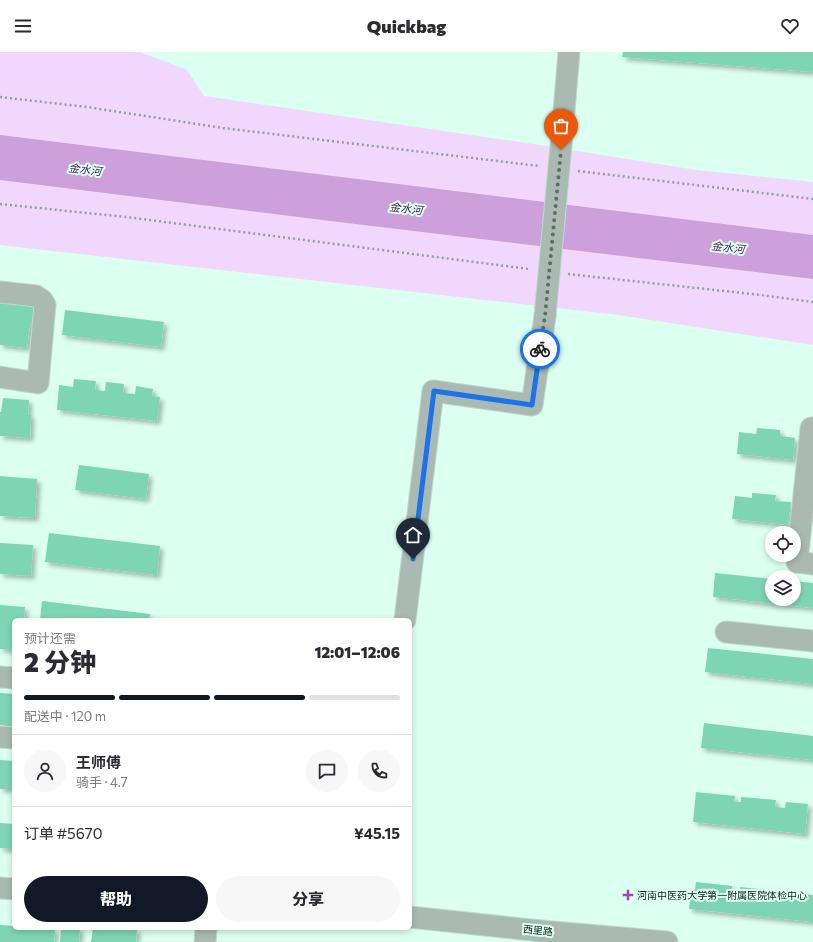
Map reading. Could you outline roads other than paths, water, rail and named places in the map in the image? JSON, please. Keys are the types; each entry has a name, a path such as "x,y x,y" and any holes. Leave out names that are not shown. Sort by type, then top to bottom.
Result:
{"street":[{"path":"405,618 434,391 532,405 545,316 569,52"},
{"path":"0,292 36,296 42,300 45,305 38,383 0,377"},
{"path":"813,428 811,428 797,562 813,564"},
{"path":"726,632 813,641"},
{"path":"0,677 12,678"},
{"path":"0,737 12,738"},
{"path":"0,888 12,888"},
{"name":"西里路","path":"412,918 546,936 667,942"},
{"path":"205,942 206,930"}],"water":[{"name":"金水河","path":"0,135 813,235 813,279 0,180"}],"place":[{"name":"河南中医药大学第一附属医院体检中心","path":"628,895"}]}
